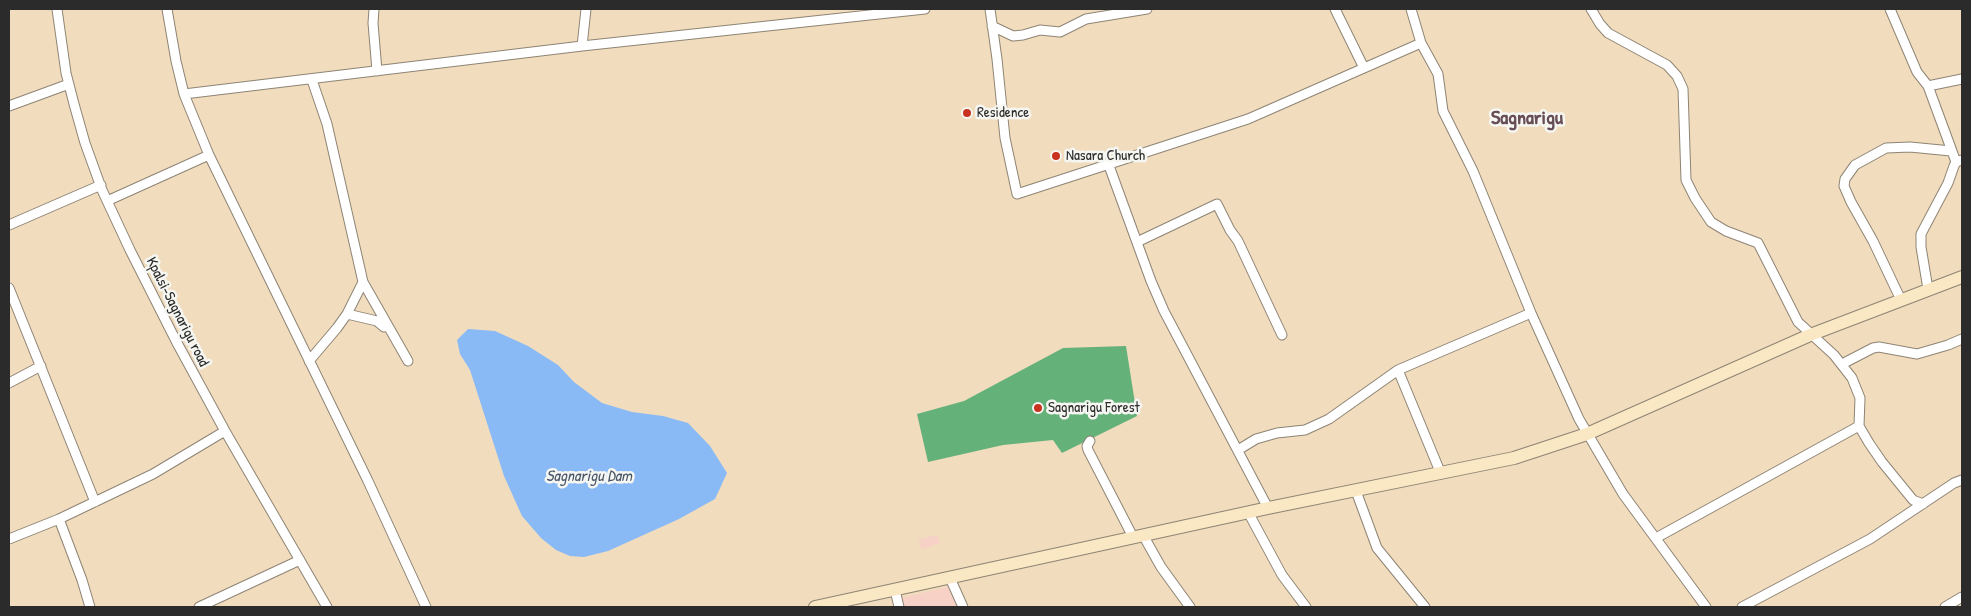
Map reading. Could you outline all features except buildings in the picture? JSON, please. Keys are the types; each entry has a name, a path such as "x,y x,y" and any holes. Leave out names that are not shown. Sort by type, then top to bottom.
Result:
{"street":[{"name":"Kpalsi-Sagnarigu road","path":"56,9 69,84 85,142 100,185 171,332 224,431 327,607"},
{"path":"167,9 176,62 184,94 208,155 368,481 426,607"},
{"path":"374,9 373,23 377,71"},
{"path":"582,46 586,9"},
{"path":"184,94 582,46 925,9"},
{"path":"990,9 1005,138 1016,194 1248,119 1421,43"},
{"path":"992,26 1013,36 1040,30 1060,32 1086,19 1147,9"},
{"path":"1334,9 1364,68"},
{"path":"1411,9 1421,43 1438,74 1443,111 1473,171 1531,313 1587,434 1623,494 1706,607"},
{"path":"1591,9 1608,34 1667,65 1677,76 1683,88 1686,180 1695,198 1711,222 1726,231 1758,243 1798,322 1842,364 1852,378 1860,398 1859,426 1891,474 1913,500 1923,504"},
{"path":"1890,9 1917,72 1928,86 1951,151 1959,161 1921,234 1921,247 1928,289"},
{"path":"1928,86 1962,79"},
{"path":"312,80 327,124 363,282 408,361"},
{"path":"9,106 69,84"},
{"path":"1901,300 1877,249 1851,202 1844,186 1844,179 1855,165 1886,148 1951,151"},
{"path":"107,200 208,155"},
{"path":"1108,163 1164,311 1268,508"},
{"path":"9,225 100,185"},
{"path":"1137,242 1217,204 1230,230 1238,241 1282,335"},
{"path":"815,607 1248,512 1356,492 1514,458 1587,434 1810,335 1962,277"},
{"path":"308,361 347,314 363,282"},
{"path":"9,288 95,502"},
{"path":"1238,450 1256,439 1277,433 1305,430 1329,419 1398,370 1531,313"},
{"path":"347,314 377,321 390,332"},
{"path":"1842,364 1872,348 1879,347 1917,354 1948,346 1962,339"},
{"path":"9,383 41,366"},
{"path":"1398,370 1442,474"},
{"path":"1656,538 1859,426"},
{"path":"9,539 59,519 153,474 224,431"},
{"path":"1090,441 1087,446 1088,450 1138,536 1190,607"},
{"path":"1742,607 1870,539 1954,483 1962,480"},
{"path":"1356,492 1377,548 1425,607"},
{"path":"1248,512 1282,575 1306,607"},
{"path":"59,519 90,607"},
{"path":"199,607 300,560"},
{"path":"950,578 963,607"},
{"path":"895,590 899,607"},
{"path":"1945,607 1962,598"}],"shaded area":[{"path":"937,535 940,543 922,549 918,540"},
{"path":"948,587 958,607 904,607 900,598"}],"green space":[{"name":"Sagnarigu Forest","path":"1126,346 1137,416 1062,453 1053,440 1003,445 928,462 917,414 964,401 1063,348"}],"water":[{"name":"Sagnarigu Dam","path":"468,329 495,331 528,346 558,365 574,382 602,403 632,412 663,416 688,423 710,446 727,473 715,499 679,519 608,551 584,557 570,556 556,550 541,538 522,516 504,476 470,370 460,354 457,340"}],"place":[{"name":"Residence","path":"967,113"},
{"name":"Nasara Church","path":"1056,156"},
{"name":"Sagnarigu Forest","path":"1038,408"}],"district":[{"name":"Sagnarigu","path":"1527,119"}]}
